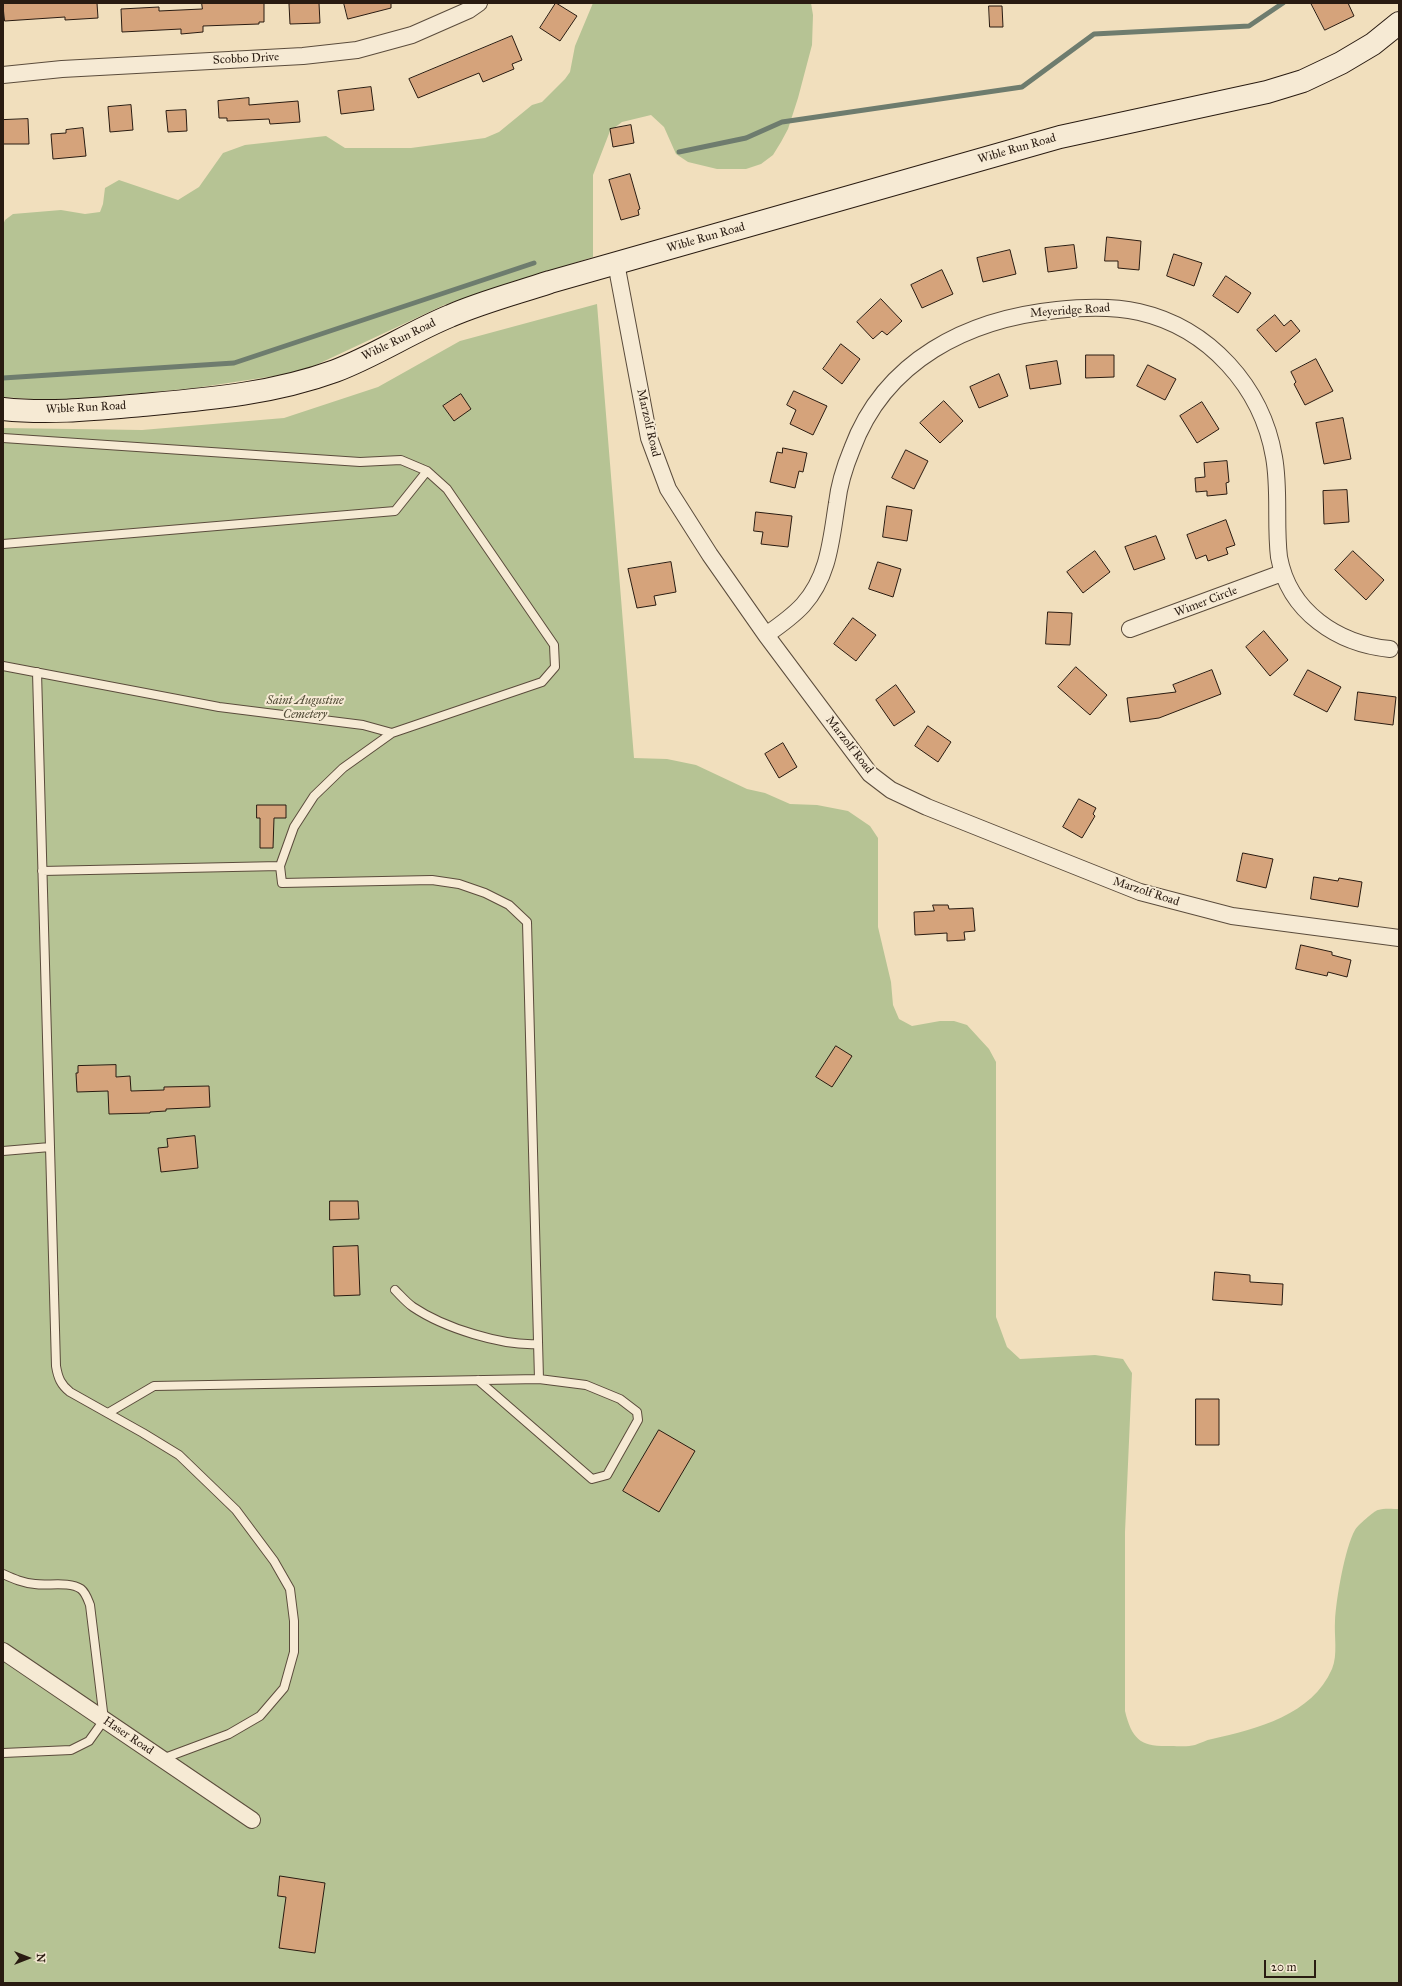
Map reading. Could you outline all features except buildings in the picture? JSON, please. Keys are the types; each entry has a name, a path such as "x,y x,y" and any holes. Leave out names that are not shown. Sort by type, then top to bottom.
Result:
{"street":[{"name":"Scobbo Drive","path":"3,75 62,69 302,56 357,50 412,35 469,10 479,3"},
{"name":"Wible Run Road","path":"3,409 49,411 100,409 218,399 266,391 306,381 337,370 464,310 493,300 616,263 1060,137 1267,92 1303,81 1340,63 1373,44 1399,23"},
{"name":"Marzolf Road","path":"616,263 649,438 658,468 668,489 710,555 766,635 870,774 891,790 927,808 1140,892 1180,904 1232,916 1399,938"},
{"name":"Meyeridge Road","path":"766,635 803,606 821,578 828,558 837,502 852,447 866,418 900,374 950,339 1003,319 1033,312 1103,307 1126,309 1150,314 1170,321 1189,332 1223,359 1242,380 1253,398 1269,434 1274,458 1277,539 1282,574 1300,604 1313,618 1326,628 1343,638 1358,644 1390,650"},
{"name":"Wimer Circle","path":"1130,629 1282,574"},
{"name":"Haser Road","path":"3,1651 252,1820"}],"lane":[{"path":"3,438 360,462 401,460 426,471 447,489 554,645 555,667 542,682 392,732 343,768 314,796 294,827 280,866 282,883 432,880 459,884 485,893 509,905 527,922 539,1379"},
{"path":"3,544 395,511 426,471"},
{"path":"3,666 219,707 363,725 392,732"},
{"path":"37,672 56,1366 58,1377 62,1386 70,1392 179,1455 236,1510 274,1561 290,1590 294,1652 284,1688 260,1716 229,1734 162,1759"},
{"path":"42,871 280,866"},
{"path":"3,1151 50,1147"},
{"path":"395,1290 413,1307 438,1320 463,1330 488,1338 520,1345 538,1344"},
{"path":"108,1413 154,1386 478,1380 539,1379 586,1385 620,1399 637,1412 638,1420 607,1475 592,1479 478,1380"},
{"path":"3,1574 17,1581 35,1584 73,1586 82,1590 90,1605 104,1720 89,1741 71,1750 3,1754"}],"green space":[{"path":"593,3 811,3 813,15 812,45 788,129 773,155 761,164 746,169 717,169 688,162 676,154 664,127 651,115 622,122 610,131 593,175 593,257 444,305 301,372 195,388 59,401 3,397 3,225 5,220 13,214 61,210 85,214 100,212 103,204 105,188 119,180 178,200 199,187 223,153 245,145 326,136 345,148 411,148 485,138 499,132 532,105 542,102 565,79 570,72 575,46"},
{"name":"Saint Augustine Cemetery","path":"597,304 634,758 667,759 696,765 747,789 765,793 790,804 817,805 848,811 870,826 878,838 878,927 891,982 893,1005 899,1019 912,1026 940,1021 954,1021 967,1025 989,1049 996,1062 996,1317 1007,1347 1020,1359 1095,1355 1123,1359 1132,1373 1125,1532 1125,1711 1131,1729 1139,1740 1152,1745 1192,1746 1208,1740 1264,1725 1297,1709 1311,1698 1323,1685 1334,1664 1337,1600 1351,1538 1356,1528 1376,1511 1383,1509 1399,1509 1399,1983 3,1983 3,428 142,430 284,418 378,387 460,341"}],"waterway":[{"path":"679,152 746,138 782,122 1022,87 1094,34 1249,26 1283,3"},
{"path":"3,378 234,363 534,263"}]}
